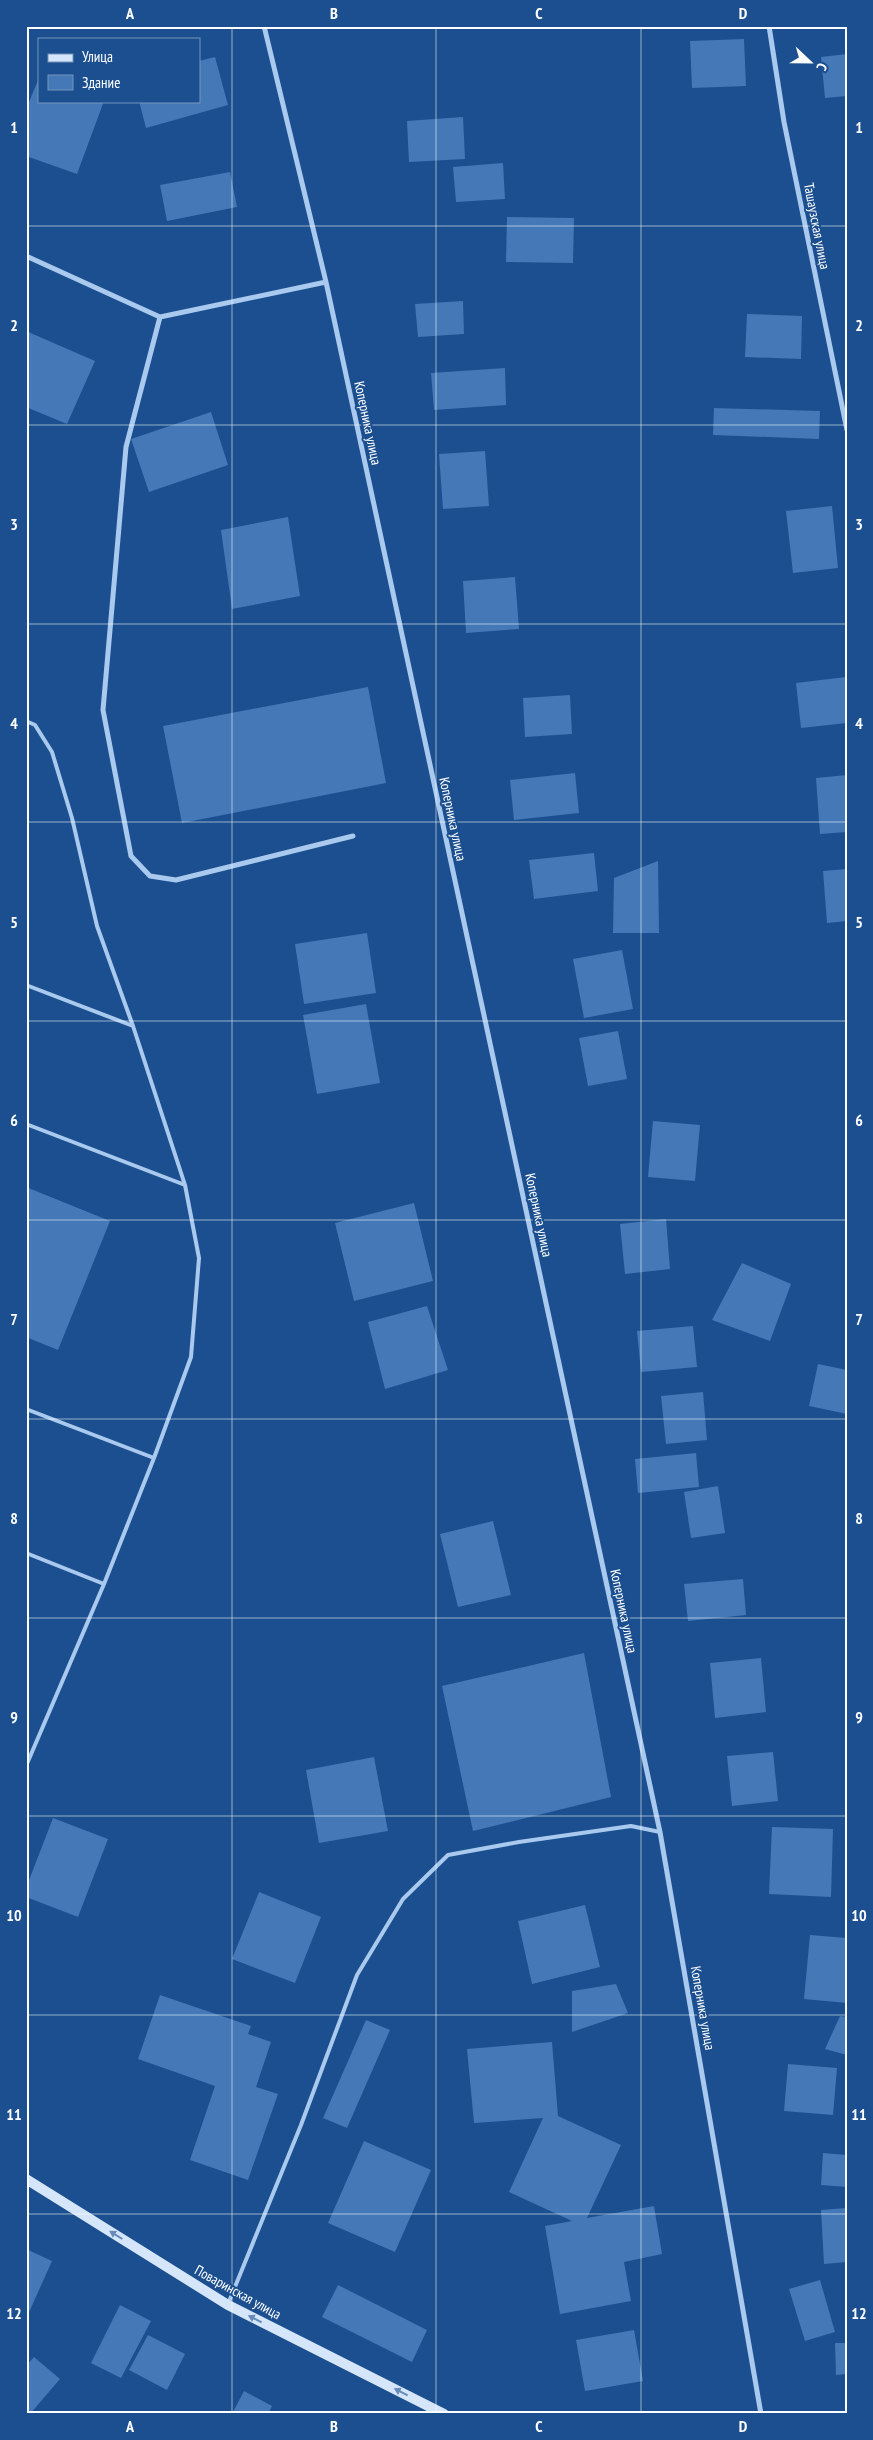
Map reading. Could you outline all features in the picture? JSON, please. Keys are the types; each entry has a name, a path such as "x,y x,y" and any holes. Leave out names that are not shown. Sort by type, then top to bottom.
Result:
{"main road":[{"name":"Поваринская улица","path":"26,2179 228,2305 444,2414"}],"street":[{"name":"Коперника улица","path":"264,26 326,282 660,1832 761,2414"},
{"name":"Ташаузская улица","path":"769,26 784,122 847,430"},
{"path":"26,256 160,317 326,282"},
{"path":"160,317 126,447 103,710 131,856 150,876 176,880 353,836"}],"lane":[{"path":"26,721 35,725 52,752 72,818 97,926 133,1026 185,1186 199,1258 191,1357 154,1458 104,1584 26,1766"},
{"path":"26,985 133,1026"},
{"path":"26,1124 185,1186"},
{"path":"26,1409 154,1458"},
{"path":"26,1553 104,1584"},
{"path":"228,2305 302,2125 357,1975 403,1899 448,1856 519,1842 631,1826 660,1832"}],"building":[{"path":"744,39 746,86 692,88 690,41"},
{"path":"847,54 847,96 825,98 821,57"},
{"path":"215,57 228,105 146,128 139,102 200,102 200,61"},
{"path":"38,80 38,102 104,102 77,174 26,156 26,109"},
{"path":"463,117 465,159 409,162 407,121"},
{"path":"503,163 505,199 456,202 453,167"},
{"path":"230,172 237,207 167,221 160,185"},
{"path":"507,217 574,218 573,263 506,262"},
{"path":"463,301 464,334 418,337 415,304"},
{"path":"747,314 802,316 801,359 745,357"},
{"path":"26,331 95,361 67,424 26,407"},
{"path":"505,368 506,405 434,410 431,373"},
{"path":"714,408 820,411 819,439 713,435"},
{"path":"211,412 228,465 149,492 131,439"},
{"path":"485,451 489,506 443,509 439,454"},
{"path":"832,506 838,568 793,573 786,511"},
{"path":"288,517 300,596 232,609 221,530"},
{"path":"515,577 519,629 466,633 463,581"},
{"path":"846,677 847,723 801,728 796,683"},
{"path":"368,687 386,783 182,823 163,726"},
{"path":"570,695 572,734 525,737 523,698"},
{"path":"575,773 579,813 514,820 510,780"},
{"path":"847,775 847,832 820,834 816,778"},
{"path":"594,853 598,891 534,899 529,860"},
{"path":"658,861 659,933 613,933 614,878"},
{"path":"847,869 847,921 827,923 823,871"},
{"path":"367,933 376,993 304,1004 295,944"},
{"path":"622,950 633,1009 584,1018 573,959"},
{"path":"366,1004 380,1083 317,1094 303,1015"},
{"path":"618,1031 627,1079 588,1086 579,1038"},
{"path":"653,1121 700,1125 695,1181 648,1177"},
{"path":"26,1187 110,1221 58,1350 26,1337"},
{"path":"414,1203 433,1281 354,1301 335,1223"},
{"path":"666,1219 670,1269 625,1274 620,1224"},
{"path":"742,1263 791,1284 770,1341 712,1320"},
{"path":"427,1306 448,1370 385,1389 368,1322"},
{"path":"693,1326 697,1367 641,1372 637,1331"},
{"path":"818,1364 847,1370 847,1414 809,1406"},
{"path":"703,1392 707,1440 666,1444 661,1396"},
{"path":"696,1453 699,1487 638,1493 635,1459"},
{"path":"718,1486 725,1533 691,1538 684,1492"},
{"path":"493,1521 511,1595 458,1607 440,1534"},
{"path":"743,1579 746,1615 688,1621 684,1584"},
{"path":"584,1653 611,1797 473,1831 442,1686"},
{"path":"761,1658 766,1712 715,1718 710,1663"},
{"path":"773,1752 778,1801 732,1806 727,1756"},
{"path":"374,1757 388,1831 319,1843 306,1770"},
{"path":"53,1818 108,1839 78,1917 26,1897 26,1888"},
{"path":"772,1827 833,1829 831,1897 769,1894"},
{"path":"259,1892 321,1917 295,1983 232,1959"},
{"path":"585,1905 600,1967 532,1984 518,1921"},
{"path":"810,1935 847,1938 847,2003 804,1999"},
{"path":"616,1984 628,2013 572,2032 572,1991"},
{"path":"160,1995 251,2026 248,2034 271,2042 256,2087 278,2094 248,2180 190,2160 215,2086 138,2059"},
{"path":"840,2016 847,2017 847,2055 825,2049"},
{"path":"366,2020 390,2030 347,2128 323,2118"},
{"path":"552,2042 558,2116 621,2145 587,2218 654,2206 662,2254 624,2262 631,2301 560,2314 545,2226 572,2221 509,2192 543,2118 474,2123 467,2049"},
{"path":"788,2064 837,2068 833,2115 784,2111"},
{"path":"364,2141 431,2170 395,2252 328,2223"},
{"path":"823,2153 847,2155 847,2187 821,2185"},
{"path":"847,2208 847,2262 824,2264 821,2210"},
{"path":"26,2249 52,2261 26,2319"},
{"path":"820,2280 835,2332 805,2341 789,2289"},
{"path":"338,2285 427,2330 412,2362 322,2317"},
{"path":"120,2305 151,2321 121,2378 91,2363"},
{"path":"634,2330 643,2381 585,2391 576,2340"},
{"path":"148,2335 185,2354 167,2390 129,2370"},
{"path":"835,2343 847,2343 847,2374 836,2375"},
{"path":"34,2357 60,2379 30,2414 26,2414 26,2366"},
{"path":"244,2391 272,2406 268,2414 232,2414"}]}
